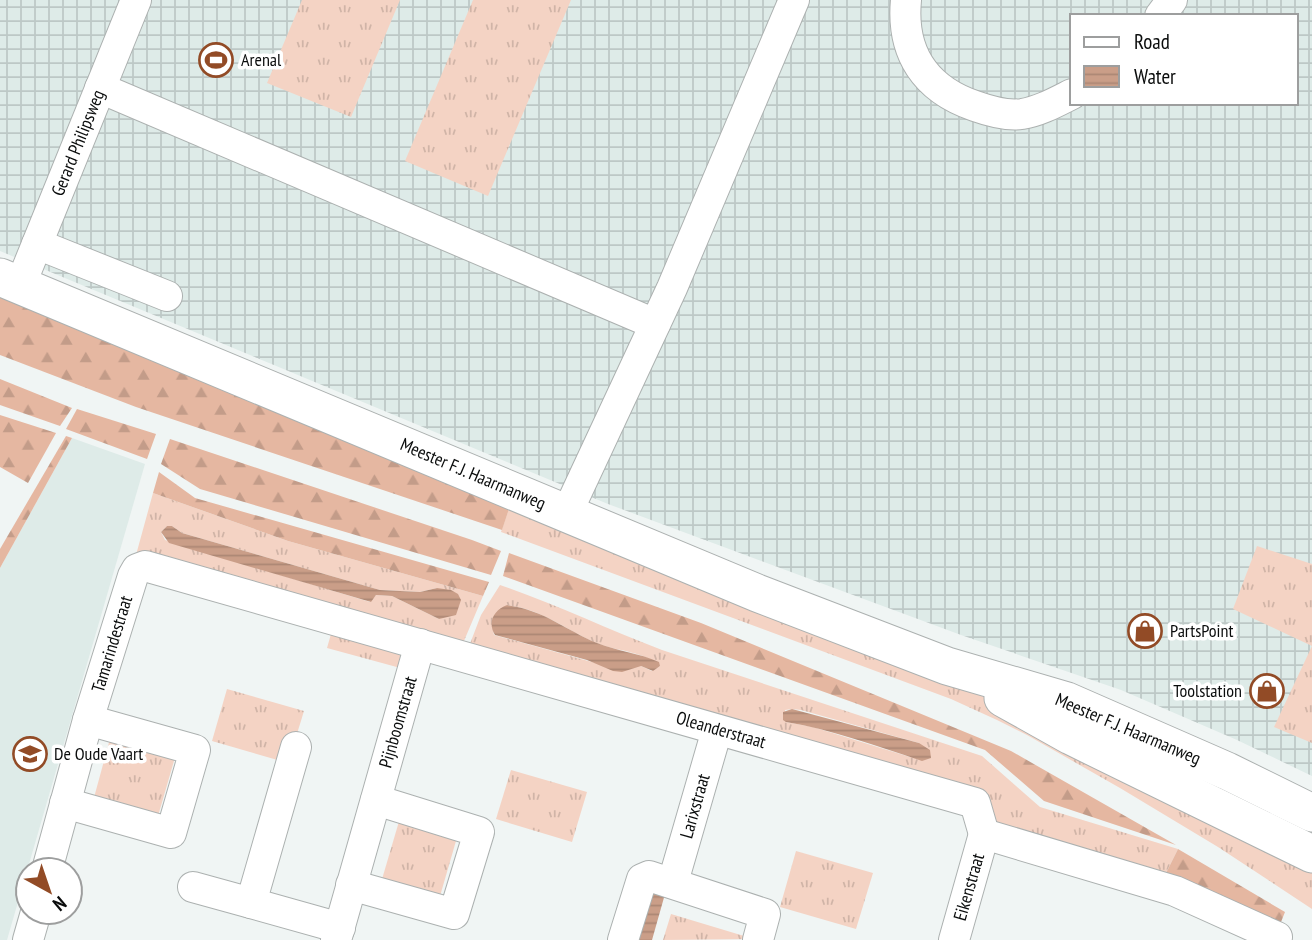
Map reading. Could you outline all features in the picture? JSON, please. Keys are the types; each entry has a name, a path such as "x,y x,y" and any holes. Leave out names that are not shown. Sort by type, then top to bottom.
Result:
{"main road":[{"name":"Meester F.J. Haarmanweg","path":"10,282 757,593 947,666 1067,701 1227,771 1312,813"},
{"name":"Meester F.J. Haarmanweg","path":"947,666 1071,736 1312,854"}],"street":[{"name":"Gerard Philipsweg","path":"10,282 37,244 136,0"},
{"path":"567,513 655,324 793,0"},
{"path":"906,0 904,22 911,53 932,82 953,99 989,111 1020,114 1044,108 1070,95"},
{"path":"100,88 655,324"},
{"path":"37,244 167,296"},
{"name":"Oleanderstraat","path":"137,569 149,566 975,803 984,834"},
{"name":"Tamarindestraat","path":"51,856 88,720 137,569"},
{"name":"Pijnboomstraat","path":"338,934 420,644"},
{"path":"65,803 171,833 195,750 88,720"},
{"name":"Larixstraat","path":"673,882 717,730"},
{"path":"251,903 296,747"},
{"path":"1210,804 1227,771"},
{"path":"351,885 454,914 479,832 376,800"},
{"path":"984,834 1175,891 1277,938"},
{"name":"Eikenstraat","path":"954,940 984,834"},
{"path":"623,940 642,879 649,876 765,914 758,940"},
{"path":"193,887 251,903 338,934"}],"shaded area":[{"path":"0,0 1312,0 1312,776 1121,690 961,635 608,504 0,251"},
{"name":"De Oude Vaart","path":"72,438 145,464 31,856 14,856 14,916 7,940 0,940 0,568"}],"green space":[{"path":"302,0 400,0 351,117 267,83"},
{"path":"473,0 571,0 488,196 405,161"},
{"path":"0,295 510,506 502,530 136,407 0,355"},
{"path":"0,379 72,408 60,426 0,405"},
{"path":"77,409 156,434 147,459 66,429"},
{"path":"0,415 56,433 28,483 0,467"},
{"path":"66,436 72,438 0,568 0,549"},
{"path":"170,439 501,551 491,575 200,489 161,464"},
{"path":"159,472 195,498 489,582 483,596 288,541 153,493"},
{"path":"153,493 288,541 483,596 461,648 136,555","holes":["167,526 172,526 182,533 380,590 420,592 437,588 439,619 392,596 376,595 370,602 165,540 161,532"]},
{"path":"510,506 997,702 1312,861 1312,909 1218,847 1027,735 951,699 501,532"},
{"path":"1257,546 1312,564 1312,646 1233,609"},
{"path":"509,553 701,623 1011,751 1176,845 1044,801 985,750 503,576"},
{"path":"500,585 662,650 982,756 1040,807 1178,849 1164,877 998,832 981,796 468,649 481,615","holes":["507,605 533,611 587,639 639,655 660,666 652,671 641,666 599,664 494,635 492,625","785,710 801,710 919,743 910,757 813,727 786,722"]},
{"path":"331,634 408,655 404,669 327,648"},
{"path":"1312,646 1312,743 1274,727"},
{"path":"227,689 304,711 288,763 212,741"},
{"path":"111,735 176,754 156,823 92,805"},
{"path":"511,770 587,792 572,842 496,819"},
{"path":"400,818 458,834 438,903 380,886"},
{"path":"1178,849 1285,912 1279,927 1164,877"},
{"path":"796,851 873,873 856,929 780,907"},
{"path":"671,914 754,939 663,940"}],"water":[{"path":"167,526 172,526 182,533 380,590 420,592 437,588 451,590 458,594 461,600 456,615 439,619 392,596 376,595 371,602 169,543 161,532"},
{"path":"507,605 532,611 585,638 651,659 659,662 660,666 653,671 641,666 622,672 613,671 587,660 495,635 493,617"},
{"path":"792,709 919,743 930,750 931,758 922,761 838,734 786,722 783,720 783,712"},
{"path":"653,891 665,894 652,940 639,940"}],"place":[{"name":"Arenal","path":"216,60"},
{"name":"PartsPoint","path":"1145,631"},
{"name":"Toolstation","path":"1267,691"},
{"name":"De Oude Vaart","path":"30,754"}]}
